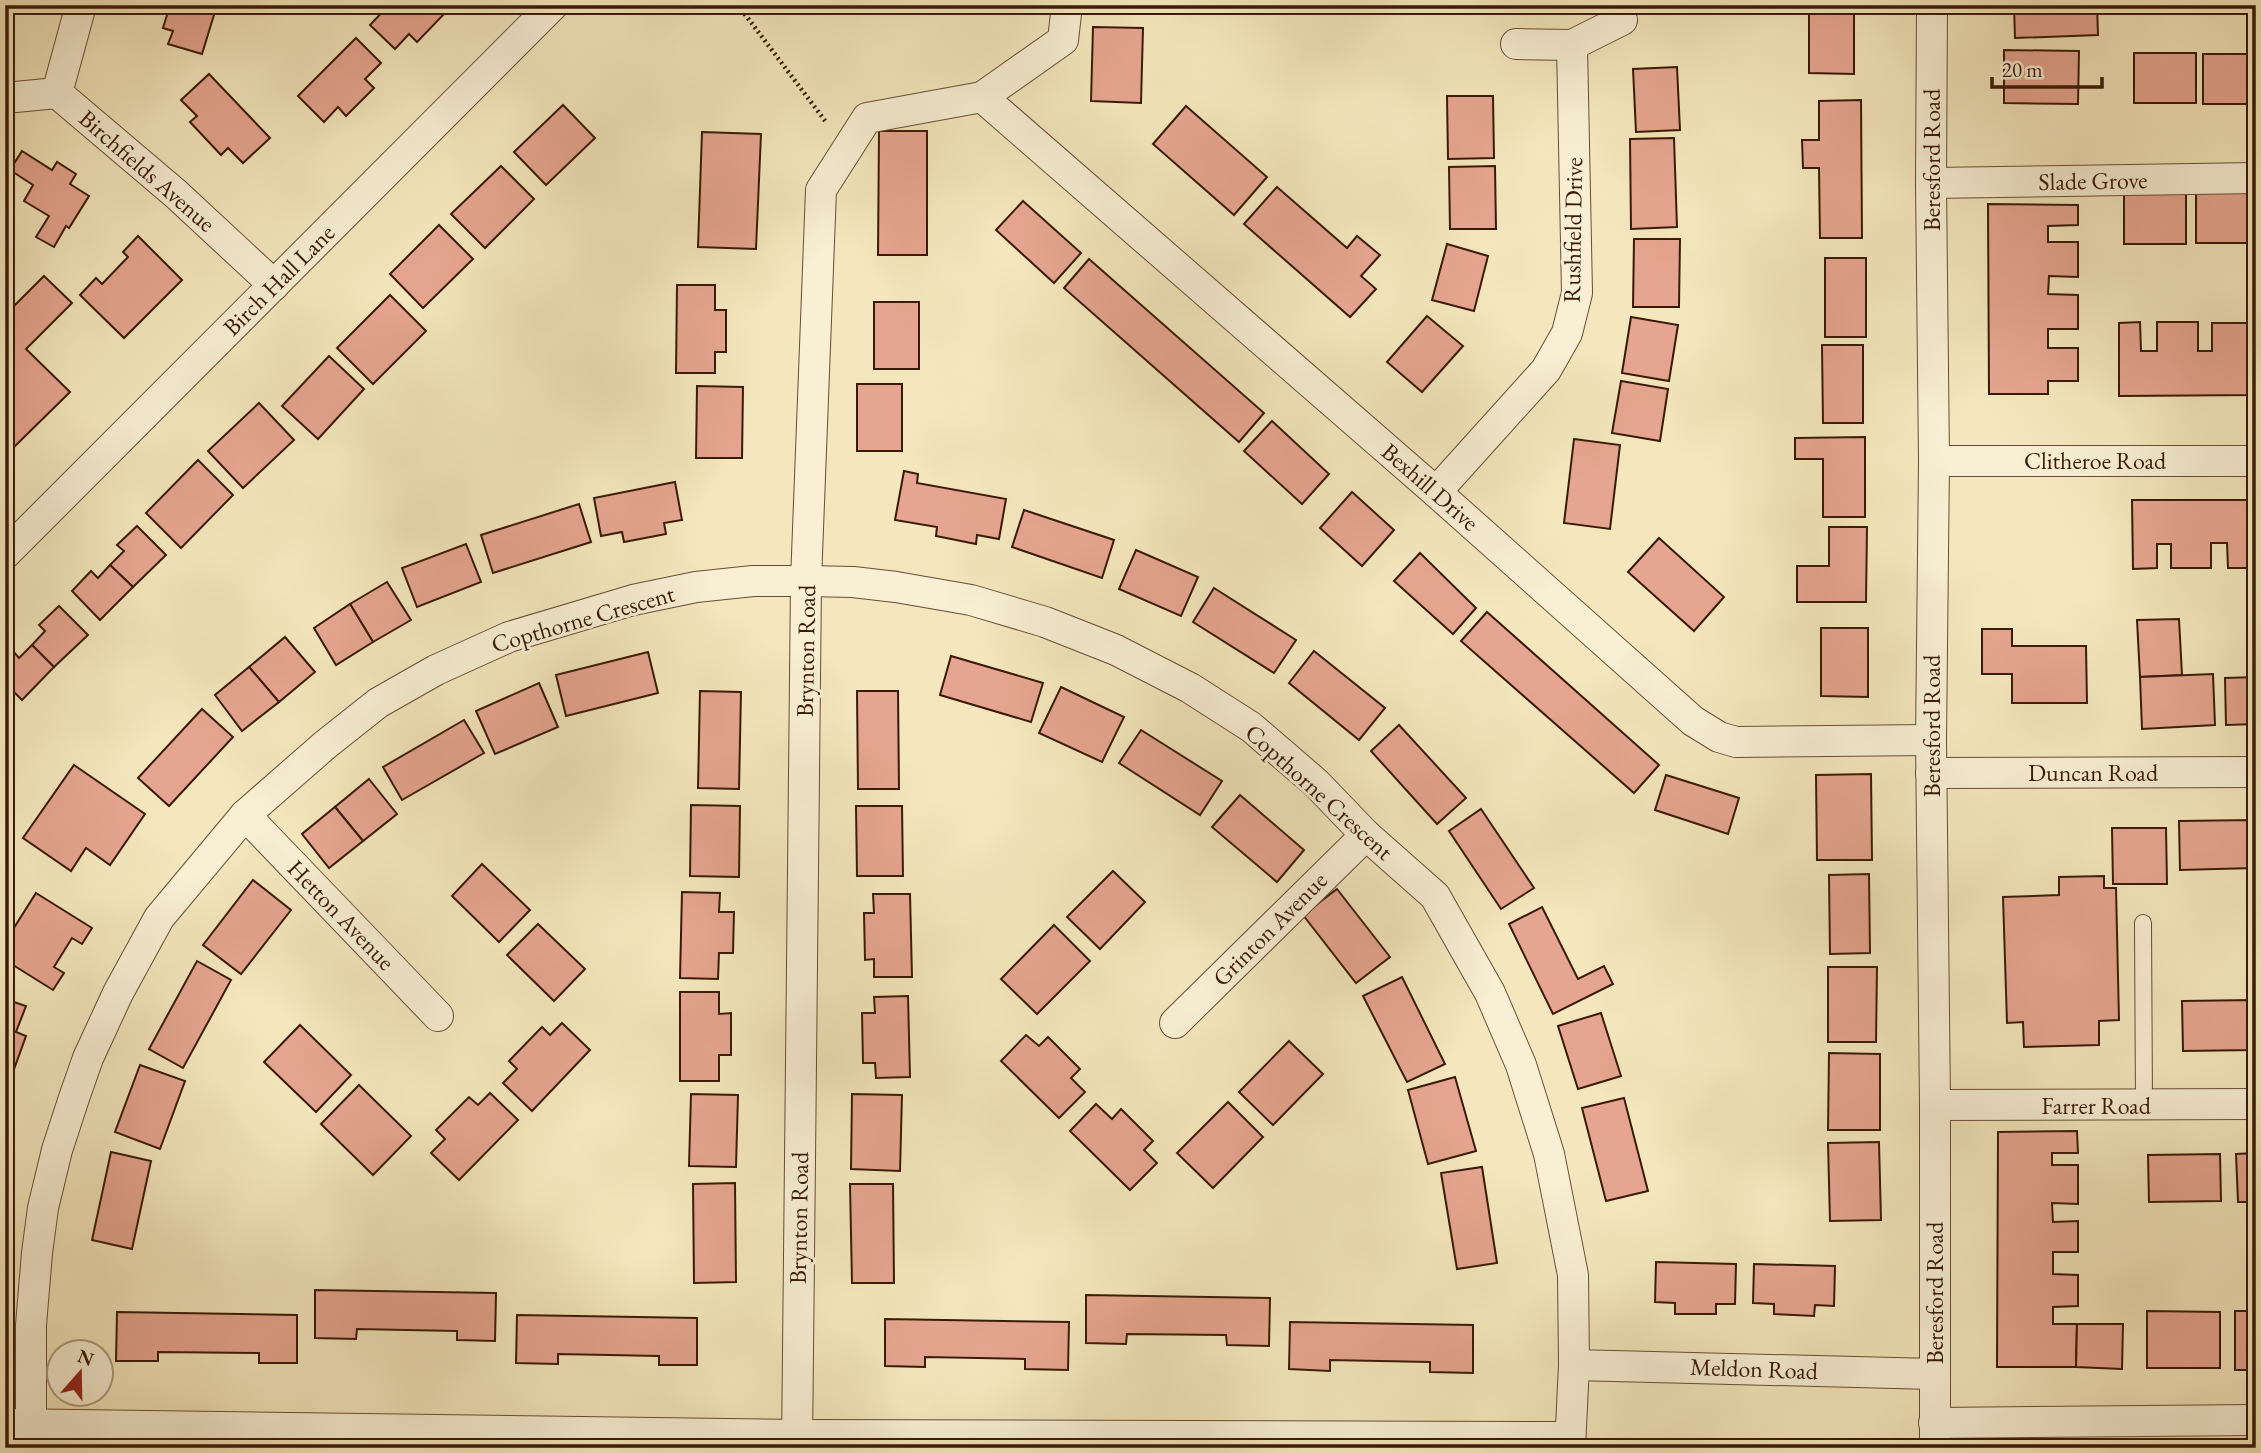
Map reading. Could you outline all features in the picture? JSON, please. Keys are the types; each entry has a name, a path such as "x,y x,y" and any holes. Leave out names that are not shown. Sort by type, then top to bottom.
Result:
{"street":[{"path":"57,93 81,5"},
{"name":"Birch Hall Lane","path":"5,554 553,5"},
{"name":"Brynton Road","path":"797,1441 806,581 821,190 867,118 982,97 1063,40 1067,5"},
{"name":"Beresford Road","path":"1932,5 1934,1435"},
{"path":"1516,44 1572,45 1622,20"},
{"name":"Rushfield Drive","path":"1436,492 1546,370 1567,333 1577,293 1572,45"},
{"name":"Birchfields Avenue","path":"5,98 57,93 176,194 274,285"},
{"name":"Bexhill Drive","path":"982,97 1436,492 1693,721 1709,732 1744,742 1931,740"},
{"name":"Slade Grove","path":"1931,183 2256,178"},
{"name":"Clitheroe Road","path":"1934,461 2256,461"},
{"name":"Copthorne Crescent","path":"22,1432 43,1208 57,1150 88,1058 118,993 159,918 245,814 378,702 436,670 509,636 633,600 696,587 753,581 806,581 853,582 971,600 1045,622 1116,650 1190,688 1251,727 1316,783 1366,835 1436,896 1490,993 1521,1065 1549,1154 1573,1275 1574,1365 1570,1442"},
{"name":"Duncan Road","path":"1931,773 2256,772"},
{"name":"Hetton Avenue","path":"245,814 438,1016"},
{"name":"Grinton Avenue","path":"1175,1023 1366,835"},
{"name":"Farrer Road","path":"1935,1105 2256,1104"},
{"name":"Meldon Road","path":"1574,1365 1934,1374"},
{"path":"1934,1435 2256,1420"},
{"path":"22,1432 797,1441 1570,1442"}],"lane":[{"path":"2143,923 2144,1106"}],"path":[{"path":"738,5 846,150"}],"building":[{"path":"170,5 217,5 202,54 168,44 173,31 163,28"},
{"path":"389,5 440,5 446,12 417,42 409,34 395,49 370,25"},
{"path":"2014,5 2097,5 2098,35 2015,38"},
{"path":"1809,9 1854,9 1854,74 1809,73"},
{"path":"1093,27 1143,28 1141,103 1091,101"},
{"path":"356,38 381,63 365,79 374,88 346,116 338,107 324,122 298,96"},
{"path":"2004,50 2079,51 2078,104 2004,103"},
{"path":"2134,53 2196,53 2196,103 2134,103"},
{"path":"2203,54 2256,54 2256,104 2203,104"},
{"path":"1677,67 1680,130 1636,132 1633,69"},
{"path":"209,74 270,138 243,163 228,148 221,155 190,122 197,116 181,100"},
{"path":"1447,96 1493,96 1494,158 1448,159"},
{"path":"1861,100 1862,238 1820,238 1819,168 1803,168 1802,140 1819,140 1819,101"},
{"path":"563,105 595,138 546,185 514,152"},
{"path":"1186,106 1267,177 1234,215 1153,144"},
{"path":"879,131 927,131 927,255 878,255"},
{"path":"702,132 761,134 756,249 698,247"},
{"path":"1674,138 1677,227 1631,229 1630,139"},
{"path":"22,151 52,170 57,162 76,174 70,184 89,196 54,247 36,237 49,216 24,201 33,185 10,170"},
{"path":"501,166 534,199 485,248 451,214"},
{"path":"1495,166 1496,229 1450,229 1449,167"},
{"path":"1277,187 1347,248 1357,236 1380,255 1361,276 1376,289 1350,317 1244,224"},
{"path":"2196,193 2256,193 2256,243 2196,243"},
{"path":"2124,194 2186,194 2186,244 2124,244"},
{"path":"1023,201 1081,253 1054,283 996,230"},
{"path":"1988,204 2078,205 2078,225 2048,226 2048,242 2078,242 2078,277 2049,276 2048,294 2078,295 2078,329 2048,329 2048,348 2078,348 2078,381 2048,381 2048,394 1989,394"},
{"path":"439,225 473,259 423,308 390,274"},
{"path":"138,236 182,280 124,338 80,295 96,278 102,284 128,257 123,252"},
{"path":"1634,239 1680,239 1679,307 1633,307"},
{"path":"1447,244 1488,256 1474,311 1432,300"},
{"path":"1825,258 1866,258 1866,337 1825,337"},
{"path":"1089,259 1264,413 1239,442 1064,288"},
{"path":"44,276 72,303 26,349 70,392 11,450 5,444 5,315"},
{"path":"677,285 715,285 715,310 726,310 726,352 715,352 715,373 676,373"},
{"path":"390,295 426,331 373,384 337,348"},
{"path":"874,302 919,302 919,369 874,369"},
{"path":"1427,316 1463,346 1422,392 1387,362"},
{"path":"1631,317 1678,325 1669,381 1622,373"},
{"path":"2140,322 2141,351 2157,351 2157,322 2198,322 2198,351 2212,351 2212,323 2253,323 2256,395 2119,396 2119,323"},
{"path":"1822,345 1863,345 1863,423 1823,423"},
{"path":"329,356 364,389 318,439 282,406"},
{"path":"1621,381 1668,389 1660,441 1612,433"},
{"path":"857,384 902,384 902,451 857,451"},
{"path":"697,386 743,387 742,458 696,458"},
{"path":"259,403 294,440 243,488 208,451"},
{"path":"1272,421 1329,474 1302,504 1244,451"},
{"path":"1865,437 1865,517 1823,517 1823,459 1795,459 1795,438"},
{"path":"1574,439 1620,445 1610,529 1564,523"},
{"path":"198,460 233,495 181,548 146,513"},
{"path":"904,471 918,474 917,483 1006,499 999,539 977,535 976,544 936,536 937,527 895,520"},
{"path":"675,482 682,520 664,523 666,534 624,542 622,532 601,536 594,498"},
{"path":"1352,492 1394,530 1362,566 1320,528"},
{"path":"2132,500 2256,500 2256,568 2228,568 2227,543 2211,543 2211,568 2171,568 2171,544 2157,544 2157,568 2133,569"},
{"path":"579,504 591,542 493,573 481,535"},
{"path":"1024,510 1114,540 1102,578 1012,547"},
{"path":"137,526 166,555 133,587 110,565 124,551 117,545"},
{"path":"1829,527 1867,527 1866,602 1797,602 1797,566 1829,566"},
{"path":"1659,538 1724,597 1694,631 1628,572"},
{"path":"466,544 481,582 417,607 402,568"},
{"path":"1136,550 1198,577 1181,616 1119,589"},
{"path":"1420,553 1476,608 1453,634 1394,581"},
{"path":"110,565 133,587 100,620 72,591 91,571 98,578"},
{"path":"387,582 411,620 373,642 350,604"},
{"path":"1214,588 1296,640 1274,673 1193,622"},
{"path":"350,604 373,642 336,665 314,628"},
{"path":"59,606 88,635 54,667 32,645 45,631 39,625"},
{"path":"1487,612 1659,765 1634,793 1461,641"},
{"path":"2179,619 2182,675 2140,677 2137,620"},
{"path":"1821,628 1868,628 1868,697 1821,696"},
{"path":"1982,629 2012,629 2012,646 2086,646 2087,703 2012,703 2012,674 1982,674"},
{"path":"285,637 315,672 279,702 249,667"},
{"path":"32,645 54,667 22,700 5,683 5,659 13,651 19,658"},
{"path":"1314,651 1385,708 1359,740 1289,683"},
{"path":"648,652 658,693 566,716 556,675"},
{"path":"951,656 1043,683 1031,722 940,695"},
{"path":"249,667 279,702 242,731 215,695"},
{"path":"2213,674 2215,725 2142,729 2140,677"},
{"path":"2256,677 2256,724 2226,725 2225,678"},
{"path":"539,683 558,727 495,754 476,711"},
{"path":"1061,687 1124,717 1102,762 1039,733"},
{"path":"700,691 741,692 739,789 698,788"},
{"path":"857,691 898,691 899,789 858,789"},
{"path":"202,709 233,737 169,806 138,778"},
{"path":"464,720 484,753 402,800 383,767"},
{"path":"1399,725 1466,798 1437,824 1371,751"},
{"path":"1141,730 1222,781 1200,815 1119,763"},
{"path":"74,765 145,814 110,865 86,848 71,871 23,838"},
{"path":"1871,774 1872,860 1817,860 1816,775"},
{"path":"1666,775 1739,798 1728,834 1655,810"},
{"path":"369,779 397,814 363,841 335,807"},
{"path":"1240,795 1304,850 1277,882 1212,827"},
{"path":"691,805 740,806 739,877 690,876"},
{"path":"856,806 902,806 903,876 857,876"},
{"path":"335,807 363,841 329,868 302,834"},
{"path":"1481,809 1534,888 1501,909 1449,831"},
{"path":"2253,820 2254,868 2180,870 2179,821"},
{"path":"2112,828 2166,828 2167,884 2113,884"},
{"path":"482,864 530,910 499,942 452,896"},
{"path":"1113,871 1145,902 1100,949 1067,917"},
{"path":"1869,874 1870,953 1830,954 1829,875"},
{"path":"2104,876 2104,888 2116,888 2119,1020 2099,1021 2099,1045 2024,1047 2023,1022 2007,1023 2003,897 2059,895 2059,877"},
{"path":"253,880 291,910 241,974 203,945"},
{"path":"1337,889 1390,957 1356,983 1303,915"},
{"path":"682,892 720,893 719,912 734,912 733,953 719,953 718,979 680,978"},
{"path":"36,893 92,928 82,944 72,938 54,967 64,973 53,990 5,960 5,942"},
{"path":"873,894 910,894 912,977 874,977 874,959 865,960 864,913 874,913"},
{"path":"1542,907 1578,979 1604,966 1613,984 1553,1014 1509,924"},
{"path":"538,924 585,969 554,1001 507,955"},
{"path":"1054,925 1090,961 1037,1014 1001,979"},
{"path":"197,961 231,980 183,1068 149,1049"},
{"path":"1828,967 1877,967 1876,1042 1828,1042"},
{"path":"1402,977 1445,1064 1407,1082 1363,996"},
{"path":"680,992 719,992 719,1014 731,1013 731,1055 719,1055 719,1081 680,1081"},
{"path":"908,996 910,1077 876,1078 875,1063 863,1063 862,1013 875,1013 874,997"},
{"path":"5,999 26,1006 16,1032 26,1036 13,1072 5,1070"},
{"path":"2253,1000 2254,1050 2183,1051 2182,1001"},
{"path":"1601,1013 1621,1076 1578,1089 1558,1026"},
{"path":"562,1023 590,1050 532,1111 503,1083 517,1069 509,1061 542,1027 550,1035"},
{"path":"300,1025 351,1075 316,1112 264,1062"},
{"path":"1026,1035 1039,1046 1048,1037 1080,1069 1071,1078 1085,1092 1059,1118 1001,1061"},
{"path":"1289,1041 1323,1074 1273,1125 1239,1092"},
{"path":"1829,1053 1880,1054 1880,1130 1828,1130"},
{"path":"140,1065 185,1081 160,1149 115,1132"},
{"path":"1455,1077 1476,1151 1428,1164 1408,1090"},
{"path":"359,1085 411,1136 373,1175 321,1124"},
{"path":"490,1093 518,1120 459,1180 431,1153 445,1139 436,1130 469,1097 478,1105"},
{"path":"691,1094 738,1095 736,1167 689,1166"},
{"path":"852,1094 902,1095 900,1171 851,1169"},
{"path":"1624,1098 1648,1191 1606,1201 1582,1108"},
{"path":"1228,1102 1263,1137 1213,1188 1177,1153"},
{"path":"1096,1104 1112,1119 1121,1109 1153,1141 1144,1150 1157,1163 1130,1190 1070,1131"},
{"path":"2077,1131 2078,1153 2052,1153 2052,1165 2078,1165 2078,1204 2052,1203 2053,1222 2078,1221 2078,1252 2053,1252 2053,1274 2078,1275 2078,1306 2053,1307 2053,1324 2077,1324 2076,1367 1997,1367 1998,1132"},
{"path":"1879,1142 1881,1220 1830,1221 1828,1143"},
{"path":"111,1152 151,1161 132,1249 92,1240"},
{"path":"2256,1153 2256,1202 2238,1202 2236,1154"},
{"path":"2220,1154 2221,1201 2149,1202 2148,1155"},
{"path":"1482,1167 1497,1263 1457,1269 1441,1173"},
{"path":"735,1183 736,1282 694,1283 693,1184"},
{"path":"850,1184 893,1184 894,1283 852,1283"},
{"path":"1656,1262 1736,1264 1735,1304 1716,1304 1716,1314 1675,1314 1675,1303 1655,1302"},
{"path":"1754,1264 1835,1266 1834,1306 1815,1305 1814,1316 1774,1314 1774,1304 1753,1303"},
{"path":"315,1290 496,1293 495,1341 457,1340 457,1331 357,1329 356,1339 315,1338"},
{"path":"1086,1295 1270,1298 1269,1346 1227,1345 1226,1335 1127,1334 1126,1344 1086,1343"},
{"path":"2147,1311 2220,1312 2220,1368 2147,1368"},
{"path":"2235,1311 2256,1311 2256,1370 2235,1370"},
{"path":"117,1312 297,1315 297,1363 259,1363 259,1353 158,1352 158,1361 116,1361"},
{"path":"517,1315 697,1318 697,1365 659,1365 659,1356 558,1354 558,1364 516,1363"},
{"path":"885,1319 1069,1322 1068,1370 1025,1369 1025,1359 925,1357 925,1367 885,1366"},
{"path":"1290,1322 1473,1325 1473,1373 1430,1372 1430,1362 1330,1360 1330,1371 1289,1369"},
{"path":"2077,1324 2123,1324 2122,1369 2076,1367"}]}
